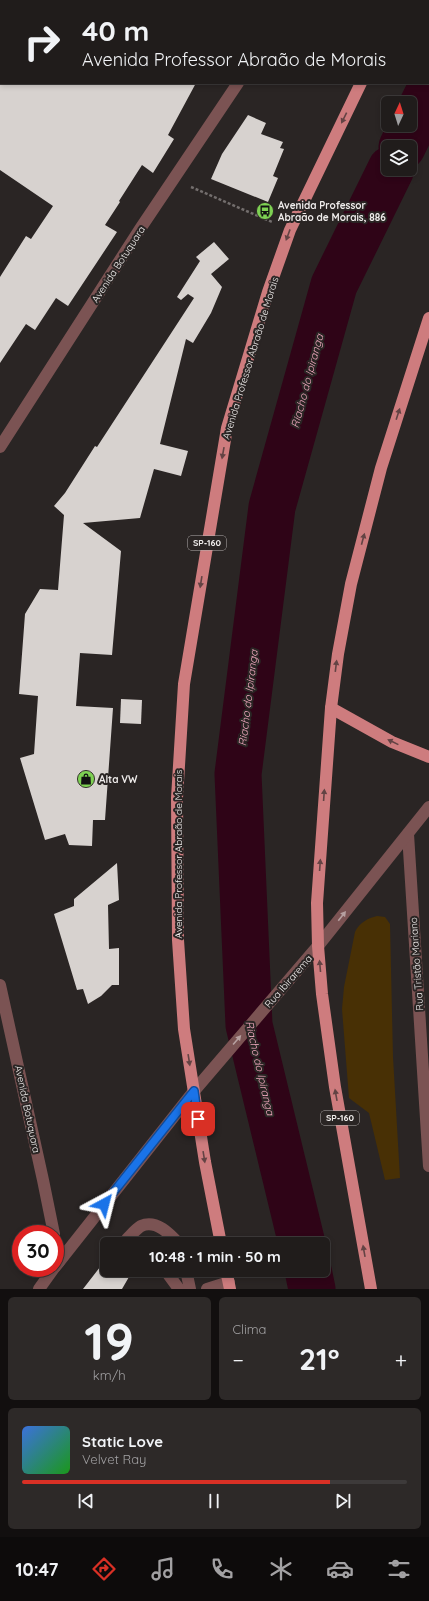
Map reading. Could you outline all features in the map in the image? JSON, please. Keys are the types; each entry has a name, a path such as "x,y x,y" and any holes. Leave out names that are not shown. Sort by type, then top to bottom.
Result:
{"main road":[{"name":"Avenida Professor Abraão de Morais","path":"220,1237 205,1162 184,1029 178,940 177,798 184,684 227,428 268,292 290,230 361,84"},
{"name":"SP-160","path":"371,1289 335,1088 322,994 318,946 317,903 331,708 338,654 351,584 381,468 429,318"},
{"path":"331,708 392,742 429,757"}],"street":[{"name":"Avenida Botuquara","path":"0,447 140,229 174,180 210,122 237,84"},
{"name":"Rua Ibirarema","path":"64,1256 194,1091 318,946 429,807"},
{"name":"Rua Tristão Mariano","path":"408,834 429,1165"},
{"name":"Avenida Botuquara","path":"1,989 52,1225"},
{"path":"130,1237 141,1226 153,1225 169,1232 173,1237"},
{"name":"Rua Ibirarema","path":"39,1289 48,1277"},
{"path":"170,1277 179,1289"},
{"path":"187,1277 190,1289"},
{"path":"207,1289 229,1280"}],"path":[{"path":"174,180 290,230"}],"shaded area":[{"path":"377,916 385,917 390,924 393,1057 400,1178 385,1180 369,1113 349,1098 342,1009 344,987 355,932 364,921"}],"building":[{"path":"0,84 195,84 168,135 174,139 153,173 142,165 119,201 120,202 105,225 117,232 68,306 56,298 35,330 26,324 0,363 0,277 26,236 31,239 53,206 0,170"},
{"path":"248,115 266,123 261,134 283,142 280,148 284,149 273,176 278,178 268,202 211,179 222,154"},
{"path":"214,242 229,259 211,274 222,287 211,313 193,343 186,339 160,444 188,451 181,476 154,469 140,518 83,523 121,551 112,655 80,653 76,706 113,708 105,820 93,820 92,846 69,845 65,834 45,840 20,758 34,754 38,696 19,694 25,614 40,589 58,590 64,515 54,506 65,493 95,446 97,447 194,298 188,294 181,300 177,297 200,261 196,257"},
{"path":"121,699 142,700 141,724 120,723"},
{"path":"117,863 119,900 108,905 109,949 119,948 119,985 112,985 101,996 88,1004 83,989 77,990 54,914 74,906 74,899"},
{"path":"100,1267 100,1277 129,1277 122,1289 83,1289"}],"waterway":[{"name":"Riacho do Ipiranga","path":"405,140 429,92"},
{"name":"Riacho do Ipiranga","path":"300,1237 249,1025 238,774 272,507 334,285 388,176"},
{"name":"Riacho do Ipiranga","path":"309,1277 312,1289"}],"place":[{"name":"Avenida Professor Abraão de Morais, 886","path":"265,211"},
{"name":"Alta VW","path":"86,779"}],"route":[{"path":"104,1204 194,1091 198,1119"}]}
